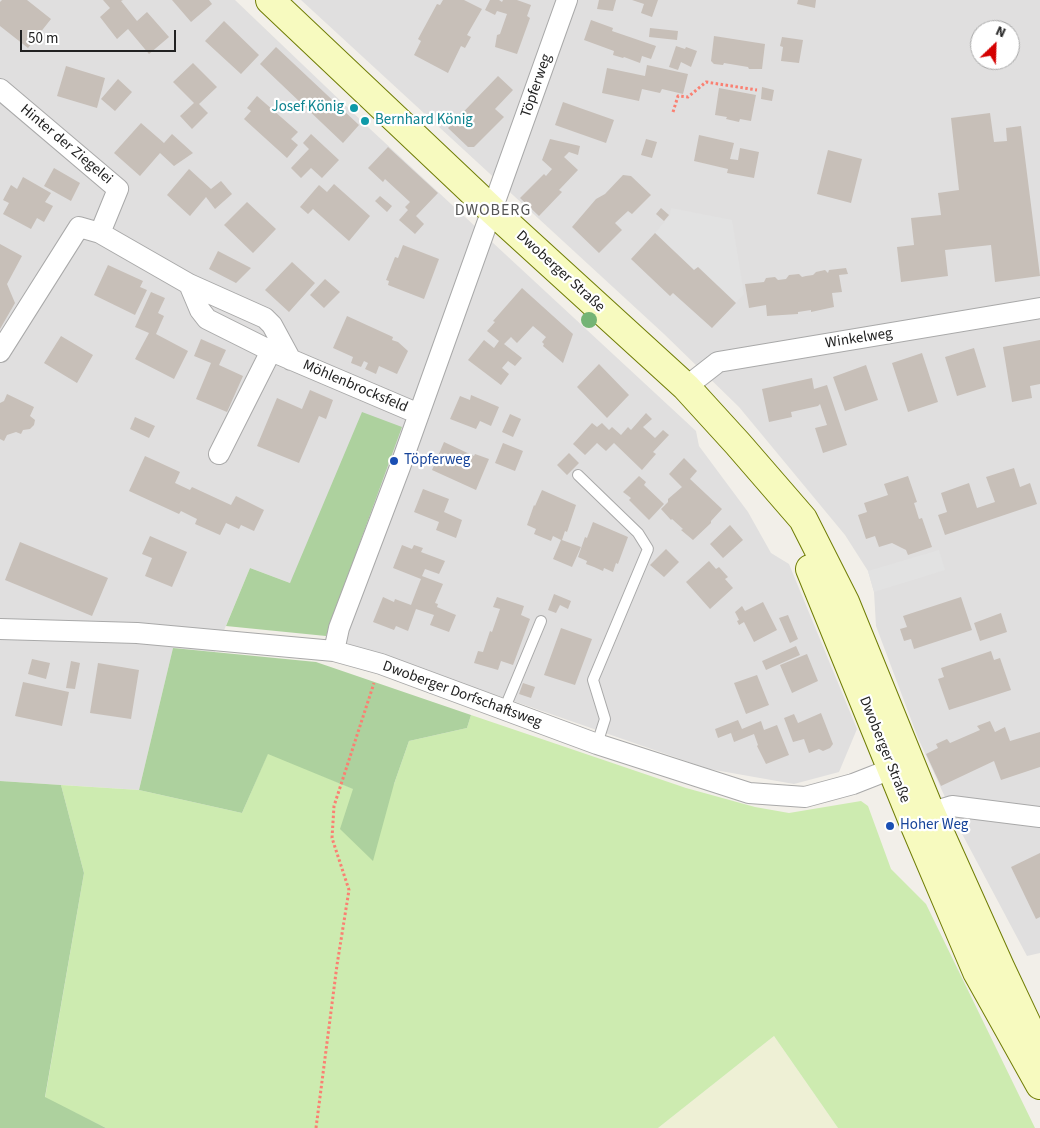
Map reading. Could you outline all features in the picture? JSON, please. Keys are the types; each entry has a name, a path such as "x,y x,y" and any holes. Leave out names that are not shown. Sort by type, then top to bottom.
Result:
{"street":[{"name":"Dwoberger Straße","path":"270,0 493,211 686,387 803,519 845,602 901,765 921,815 977,972 1040,1085"},
{"name":"Töpferweg","path":"334,651 339,628 493,211 567,0"},
{"name":"Hinter der Ziegelei","path":"0,89 118,188 100,233"},
{"name":"Möhlenbrocksfeld","path":"0,352 79,227 100,233 189,284 265,318 272,324 291,360"},
{"name":"Möhlenbrocksfeld","path":"189,284 200,310 207,319 291,360 419,414"},
{"name":"Winkelweg","path":"686,387 718,362 1040,308"},
{"path":"219,454 271,351"},
{"name":"Dwoberger Dorfschaftsweg","path":"0,629 137,633 334,651 381,664 597,744 749,793 805,797 853,784 901,765"},
{"path":"921,815 952,806 1040,817"},
{"name":"Dwoberger Straße","path":"921,815 1000,967 1040,1052"}],"lane":[{"path":"578,475 638,533 648,549 593,680 605,719 597,744"},
{"path":"504,710 541,621"}],"path":[{"path":"673,112 678,96 688,97 706,82 758,90"},
{"path":"316,1128 337,965 349,890 332,838 334,806 381,664"}],"shaded area":[{"path":"0,0 235,0 369,128 696,431 699,446 748,512 771,553 789,564 857,729 839,772 794,784 709,769 326,636 401,428 290,583 250,568 215,652 173,648 139,790 0,781"},
{"path":"301,0 1040,0 1040,953 1027,956 960,830 918,738 876,626 874,592 868,571 845,535 739,407 664,334"},
{"path":"671,208 732,220 744,294 736,303 698,267 694,270 655,233 670,215"},
{"path":"939,550 945,570 874,592 868,571"}],"green space":[{"path":"362,412 402,427 326,636 226,626 250,568 290,583"},
{"path":"173,648 316,662 471,715 467,728 409,741 394,784 373,861 340,829 353,789 268,754 242,813 139,790"},
{"path":"471,715 686,788 755,807 789,813 861,801 868,806 891,869 926,904 1035,1128 838,1128 774,1036 658,1128 106,1128 45,1098 84,873 61,785 139,790 242,813 268,753 354,789 394,784 409,741 467,728"},
{"path":"0,781 61,785 84,873 45,1097 106,1128 0,1128"},
{"path":"774,1036 838,1128 658,1128"}],"building":[{"path":"2,0 27,0 51,19 28,48 0,26 0,2"},
{"path":"103,0 123,0 121,1 137,21 147,12 169,37 149,54 128,29 117,39 100,17 110,8"},
{"path":"172,0 209,0 212,4 191,22"},
{"path":"443,0 464,0 482,9 467,35 471,37 465,48 461,46 448,73 414,55 421,41 418,39 437,4 440,5"},
{"path":"490,0 502,2 503,0 517,0 531,5 527,16 530,18 517,54 495,47 497,35 500,34 507,14 497,11 495,15 485,10"},
{"path":"599,0 616,0 613,11 597,9"},
{"path":"632,0 658,0 652,17 641,13 644,4"},
{"path":"798,0 816,0 815,8 797,4"},
{"path":"591,20 613,28 612,31 656,46 651,59 642,56 640,63 613,55 614,51 584,40"},
{"path":"224,21 259,55 241,74 205,41"},
{"path":"650,28 678,31 677,40 649,37"},
{"path":"714,36 765,44 762,69 749,69 748,67 724,63 723,65 714,64 711,61"},
{"path":"782,37 803,40 799,63 781,61 783,47 780,46"},
{"path":"676,46 697,51 691,67 681,62 678,70 669,67"},
{"path":"276,47 359,125 343,143 260,64"},
{"path":"193,63 217,87 199,104 208,113 192,129 180,116 194,103 173,82"},
{"path":"647,65 688,74 683,94 662,89 660,93 642,89 639,101 602,93 607,68 645,76"},
{"path":"66,66 105,78 97,108 57,96"},
{"path":"498,76 513,90 495,109 504,117 474,147 468,147 448,128"},
{"path":"118,79 132,92 115,111 101,99"},
{"path":"762,87 774,90 772,101 761,99"},
{"path":"719,88 756,95 751,121 740,119 739,122 715,115"},
{"path":"257,96 298,132 291,139 298,145 287,158 244,119 251,111 247,108"},
{"path":"563,102 614,120 606,143 555,125"},
{"path":"990,113 994,142 1007,141 1006,128 1021,126 1040,276 995,282 991,245 945,250 948,276 901,282 897,247 914,245 911,218 941,215 938,193 959,190 951,118"},
{"path":"141,123 164,143 172,134 193,153 174,166 160,153 140,176 114,153"},
{"path":"311,134 339,160 322,178 311,168 301,178 291,168 309,149 303,143"},
{"path":"699,135 734,143 730,159 738,160 740,148 759,152 754,178 727,173 728,169 694,161"},
{"path":"550,139 580,146 578,155 569,152 564,157 578,170 559,190 562,192 539,216 520,198 544,174 546,176 552,169 542,160"},
{"path":"646,139 657,142 652,158 641,155"},
{"path":"388,147 438,193 416,216 424,224 415,234 399,220 408,210 405,207 410,202 385,179 383,182 368,168"},
{"path":"828,150 862,159 851,203 817,194"},
{"path":"54,168 80,183 71,201 44,186"},
{"path":"189,169 211,189 221,181 232,194 215,209 206,197 190,216 167,195"},
{"path":"623,175 631,176 651,195 632,214 628,211 615,223 622,230 599,253 572,227 596,199 605,194"},
{"path":"23,177 51,193 45,202 53,206 44,222 37,218 31,229 3,214 9,203 3,200 11,185 17,189"},
{"path":"334,184 370,216 349,241 313,209 308,214 300,207 319,185 327,192"},
{"path":"380,196 392,206 387,212 375,201"},
{"path":"247,202 276,229 253,253 224,225"},
{"path":"661,208 669,215 664,221 656,214"},
{"path":"655,233 694,270 698,267 736,303 712,328 673,293 670,296 631,259"},
{"path":"0,244 22,256 7,284 15,303 0,329"},
{"path":"403,245 439,259 424,299 388,285 389,281 386,280 395,257 398,258"},
{"path":"218,251 251,268 236,283 209,269"},
{"path":"292,262 315,283 289,312 265,290"},
{"path":"108,265 143,281 140,287 147,290 135,315 94,295"},
{"path":"846,268 848,274 839,275 842,292 832,293 834,307 811,312 811,310 798,312 798,314 767,316 766,305 749,308 745,284 764,282 766,278 775,277 778,280 786,279 789,275 799,274 802,277 825,270 828,273 829,270"},
{"path":"325,279 340,292 324,308 310,295"},
{"path":"522,288 573,334 563,363 543,346 542,342 546,337 533,326 517,343 511,337 504,344 522,358 515,366 508,361 502,368 509,374 501,385 468,360 484,340 494,348 499,341 487,331 495,322 493,321"},
{"path":"151,292 165,298 158,313 164,316 156,334 188,351 174,379 135,359 149,333 135,327"},
{"path":"347,316 393,337 392,340 398,342 408,351 397,374 379,366 376,374 365,369 368,363 364,361 361,367 351,363 353,357 333,348"},
{"path":"61,336 93,355 77,383 44,363"},
{"path":"201,339 226,350 219,365 243,376 227,412 196,399 211,363 194,356"},
{"path":"1040,340 1040,384 1030,386 1032,398 1012,402 1003,347"},
{"path":"974,348 986,387 957,396 945,357"},
{"path":"922,353 938,402 908,412 892,363"},
{"path":"599,364 629,395 607,418 577,387"},
{"path":"866,365 878,400 845,411 833,377"},
{"path":"812,378 814,389 827,385 847,445 823,453 815,428 827,425 820,404 791,412 792,417 769,422 762,389"},
{"path":"310,390 333,400 326,419 319,416 299,463 257,446 277,398 302,409"},
{"path":"7,394 34,407 30,416 35,420 34,425 30,429 23,430 21,434 16,432 7,435 4,441 0,439 0,403 4,401"},
{"path":"471,395 499,407 491,426 480,421 476,429 450,419 460,396 470,400"},
{"path":"646,413 652,419 643,427 655,438 663,430 669,435 653,452 656,454 642,470 614,443 606,451 597,443 585,455 573,444 592,423 597,427 602,423 609,430 612,427 621,435 628,427 631,430"},
{"path":"510,414 521,419 513,437 502,432"},
{"path":"135,417 155,426 149,438 130,429"},
{"path":"444,442 474,456 475,454 489,459 476,490 432,470"},
{"path":"503,443 523,451 515,471 495,463"},
{"path":"569,453 579,463 567,475 557,465"},
{"path":"145,456 180,472 175,483 190,490 192,487 231,505 236,496 264,510 254,531 241,525 239,529 226,523 220,535 195,524 197,519 181,511 179,514 129,491"},
{"path":"684,458 697,471 690,479 722,509 711,523 693,540 661,509 668,502 668,499 682,487 669,474"},
{"path":"1014,468 1020,487 1030,483 1037,504 945,535 938,515 947,512 941,493 969,483 977,508 995,502 986,477"},
{"path":"639,476 646,482 644,485 664,504 649,520 629,500 631,498 623,492"},
{"path":"908,476 917,502 914,503 919,519 922,518 932,547 908,555 906,550 892,543 879,547 875,536 866,539 858,515 867,512 864,503 888,495 884,484"},
{"path":"423,489 449,499 444,512 462,520 456,538 436,530 439,522 414,512"},
{"path":"542,490 576,505 567,532 565,531 562,540 581,547 572,567 553,559 561,540 553,536 551,541 534,534 536,529 527,525"},
{"path":"593,522 628,537 613,572 604,568 603,571 586,564 587,561 578,557"},
{"path":"730,525 743,540 723,558 710,544"},
{"path":"150,536 187,552 172,587 145,576 152,558 142,554"},
{"path":"20,542 108,578 92,616 5,580"},
{"path":"402,545 412,549 414,545 423,548 421,552 445,561 439,574 425,569 422,576 443,584 435,603 438,604 437,607 456,615 449,632 430,625 434,615 416,609 408,631 396,626 394,630 373,622 383,597 394,602 395,599 411,605 421,579 393,568"},
{"path":"666,549 679,562 664,577 650,565"},
{"path":"709,561 716,569 719,567 728,577 725,579 733,588 710,609 686,582"},
{"path":"554,594 571,601 568,609 560,605 556,613 548,610"},
{"path":"497,597 524,606 521,615 530,619 513,665 501,661 498,670 474,663 478,651 483,652 490,631 492,632 500,609 493,607"},
{"path":"961,597 972,630 914,649 911,639 904,641 900,629 907,627 903,616"},
{"path":"763,602 777,630 754,642 744,622 739,625 735,612 742,606 745,611"},
{"path":"1001,613 1007,632 980,641 974,623"},
{"path":"788,615 798,639 790,643 779,618"},
{"path":"561,628 592,639 575,685 544,675"},
{"path":"796,646 800,655 766,670 762,661"},
{"path":"991,651 994,660 1000,658 1011,690 949,710 938,679 944,677 941,668"},
{"path":"807,654 818,681 792,693 780,665"},
{"path":"32,659 50,663 46,679 28,674"},
{"path":"71,661 80,663 75,689 66,688"},
{"path":"98,663 139,670 131,719 90,713"},
{"path":"757,675 769,705 746,714 734,683"},
{"path":"23,682 69,692 62,726 15,716"},
{"path":"523,683 535,687 531,698 519,694"},
{"path":"821,713 833,744 830,748 823,751 819,749 809,753 804,739 793,742 784,718 794,714 798,723"},
{"path":"738,720 742,729 761,721 764,730 777,725 789,755 766,764 757,746 754,734 734,742 731,733 718,738 715,729"},
{"path":"990,721 995,732 1005,727 1010,741 1040,732 1040,767 1001,780 994,761 941,786 926,754 938,748 936,744 947,739 950,743 980,730 977,726"},
{"path":"1040,853 1040,917 1036,919 1011,867"}],"place":[{"name":"Josef König","path":"354,108"},
{"name":"Bernhard König","path":"365,121"},
{"name":"Töpferweg","path":"394,461"},
{"name":"Hoher Weg","path":"890,826"}],"district":[{"name":"DWOBERG","path":"493,211"}]}
